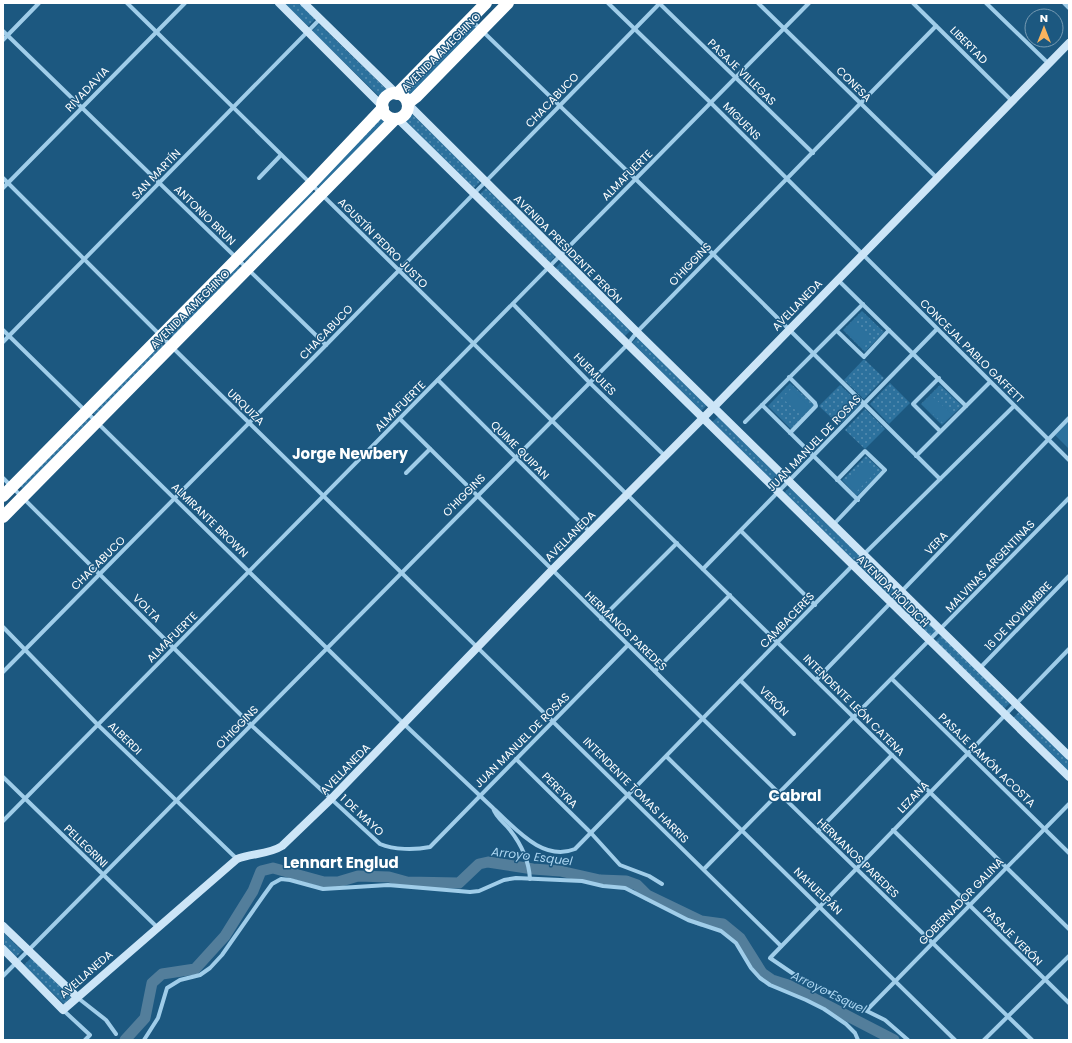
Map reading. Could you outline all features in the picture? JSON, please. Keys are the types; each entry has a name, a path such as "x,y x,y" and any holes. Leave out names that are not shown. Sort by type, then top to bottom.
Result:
{"highway":[{"name":"AVENIDA AMEGHINO","path":"397,94 486,3"},
{"name":"AVENIDA AMEGHINO","path":"408,104 508,3"},
{"path":"397,94 404,97 408,104 406,113 396,119 388,116 383,107 386,98 397,94"},
{"name":"AVENIDA AMEGHINO","path":"3,496 310,184 383,107"},
{"name":"AVENIDA AMEGHINO","path":"3,517 396,119"}],"street":[{"path":"3,40 39,3"},
{"name":"AGUSTÍN PEDRO JUSTO","path":"127,3 473,345 627,494"},
{"name":"RIVADAVIA","path":"3,188 185,3"},
{"path":"279,3 383,107"},
{"path":"304,3 397,94"},
{"name":"MIGUENS","path":"608,3 863,254"},
{"name":"CHACABUCO","path":"3,672 326,345 659,3"},
{"name":"PASAJE VILLEGAS","path":"659,3 813,153"},
{"name":"CONESA","path":"758,3 936,178"},
{"name":"ALMAFUERTE","path":"3,822 810,3"},
{"name":"LIBERTAD","path":"913,3 1012,100"},
{"path":"986,3 1049,64"},
{"path":"1064,3 1069,8"},
{"name":"SAN MARTÍN","path":"3,342 85,260 320,18"},
{"path":"470,19 713,254 940,479"},
{"name":"O'HIGGINS","path":"3,976 551,420 627,345 637,332 936,26"},
{"name":"ANTONIO BRUN","path":"3,31 326,345"},
{"name":"AVELLANEDA","path":"63,1010 76,997 237,859 275,850 282,846 331,799 552,570 714,407 1069,43"},
{"name":"AVENIDA PRESIDENTE PERÓN","path":"408,104 485,182 714,407"},
{"path":"396,119 702,419"},
{"path":"259,178 281,155"},
{"name":"URQUIZA","path":"3,178 171,346 478,647"},
{"name":"CONCEJAL PABLO GAFFETT","path":"863,254 1069,460"},
{"path":"837,280 914,353 966,406"},
{"name":"HUEMULES","path":"513,304 589,382 665,456"},
{"path":"745,422 863,304"},
{"name":"JUAN MANUEL DE ROSAS","path":"703,569 937,329"},
{"name":"ALMIRANTE BROWN","path":"3,330 249,572 328,647 404,724 522,834 535,844 548,850 568,852 575,849"},
{"path":"837,331 864,357 889,330"},
{"path":"789,377 815,403 816,406 790,433"},
{"path":"939,378 913,404 940,431"},
{"name":"QUIME QUIPAN","path":"438,380 590,532"},
{"path":"916,456 990,382"},
{"path":"762,405 858,500"},
{"name":"CAMBACERES","path":"575,849 852,566 1014,406"},
{"name":"AVENIDA HOLDICH","path":"714,407 1069,756"},
{"name":"VERA","path":"816,680 1069,418"},
{"path":"400,419 552,570"},
{"name":"AVENIDA HOLDICH","path":"702,419 1069,777"},
{"path":"406,473 430,449"},
{"path":"834,524 885,470 865,451 837,480"},
{"name":"VOLTA","path":"3,478 251,725 331,799"},
{"name":"INTENDENTE LEÓN CATENA","path":"627,494 1069,929"},
{"name":"MALVINAS ARGENTINAS","path":"704,869 855,718 1069,498"},
{"path":"741,531 815,605"},
{"path":"601,619 677,543"},
{"name":"HERMANOS PAREDES","path":"552,570 1032,1040"},
{"name":"16 DE NOVIEMBRE","path":"979,669 1069,576"},
{"path":"655,671 730,595"},
{"name":"ALBERDI","path":"3,627 26,649 98,725 237,859"},
{"name":"JUAN MANUEL DE ROSAS","path":"380,844 387,847 413,849 430,847 628,645"},
{"name":"INTENDENTE TOMAS HARRIS","path":"478,647 781,946"},
{"name":"LEZANA","path":"867,1010 798,977 770,958 1069,649"},
{"name":"PASAJE RAMÓN ACOSTA","path":"892,679 1069,853"},
{"name":"VERÓN","path":"741,681 794,734"},
{"path":"818,831 892,755"},
{"name":"NAHUELPÁN","path":"666,757 896,980 955,1040"},
{"name":"PEREYRA","path":"516,759 591,833 620,865 649,876 662,884"},
{"name":"PELLEGRINI","path":"3,777 157,927"},
{"name":"1 DE MAYO","path":"331,799 380,844"},
{"name":"GOBERNADOR GALINA","path":"867,1010 1069,804"},
{"path":"494,808 496,816 510,831 527,861 530,871 530,879"},
{"name":"PASAJE VERÓN","path":"893,830 1069,1003"},
{"path":"144,1040 158,1018 167,988 180,980 200,975 210,968 222,955 272,884 281,880 290,880 323,889 388,885 470,892 479,891 512,879 530,879 582,881 603,886 619,886 688,920 721,931 736,943 751,968 760,978 770,985 814,1004 846,1024 855,1033 858,1040"},
{"path":"3,926 76,997 106,1020 116,1034"},
{"path":"3,950 90,1035 85,1040"},
{"path":"984,1040 1069,956"},
{"path":"867,1010 896,1028 908,1040"}],"shaded area":[{"path":"284,3 299,3 315,19 308,26"},
{"path":"471,23 477,29 410,98 404,93"},
{"path":"319,24 389,92 382,99 312,31"},
{"path":"411,113 481,181 474,188 404,121"},
{"path":"383,115 388,120 321,190 316,185"},
{"path":"486,188 556,255 549,263 479,195"},
{"path":"310,189 315,194 248,264 243,259"},
{"path":"561,262 631,330 624,337 554,270"},
{"path":"235,263 241,268 174,338 168,333"},
{"path":"862,311 884,332 865,352 843,330"},
{"path":"854,321 872,338 864,347 845,330"},
{"path":"638,337 708,404 701,411 631,344"},
{"path":"158,341 164,346 97,416 91,411"},
{"path":"864,359 884,378 864,399 844,380"},
{"path":"790,383 814,405 791,429 768,406"},
{"path":"890,383 910,403 889,424 870,404"},
{"path":"840,385 860,404 839,425 819,406"},
{"path":"940,385 962,406 942,425 921,404"},
{"path":"791,389 809,406 801,415 782,398"},
{"path":"933,397 952,414 943,423 924,406"},
{"path":"865,409 885,429 865,449 845,430"},
{"path":"86,415 91,420 24,490 19,485"},
{"path":"719,416 783,479 776,485 712,422"},
{"path":"1069,421 1069,449 1055,435"},
{"path":"866,456 882,471 857,496 842,480"},
{"path":"866,464 875,473 857,491 848,482"},
{"path":"790,487 860,555 852,562 783,494"},
{"path":"865,560 896,591 889,598 858,568"},
{"path":"905,600 936,631 929,638 898,608"},
{"path":"941,635 1010,703 1003,710 934,643"},
{"path":"1019,712 1069,760 1069,774 1012,719"},
{"path":"3,932 22,951 15,958 3,946"},
{"path":"31,958 71,997 64,1004 24,965"}],"waterway":[{"name":"Arroyo Esquel","path":"125,1040 145,1018 152,983 162,974 195,969 225,936 253,891 261,871 273,868 324,882 338,882 358,876 389,877 407,882 459,883 479,864 488,862 533,869 560,871 600,880 626,881 637,885 647,895 701,921 723,924 740,938 762,973 772,980 788,985 894,1040"}],"district":[{"name":"Jorge Newbery","path":"350,453"},
{"name":"Cabral","path":"795,795"},
{"name":"Lennart Englud","path":"341,862"}]}
